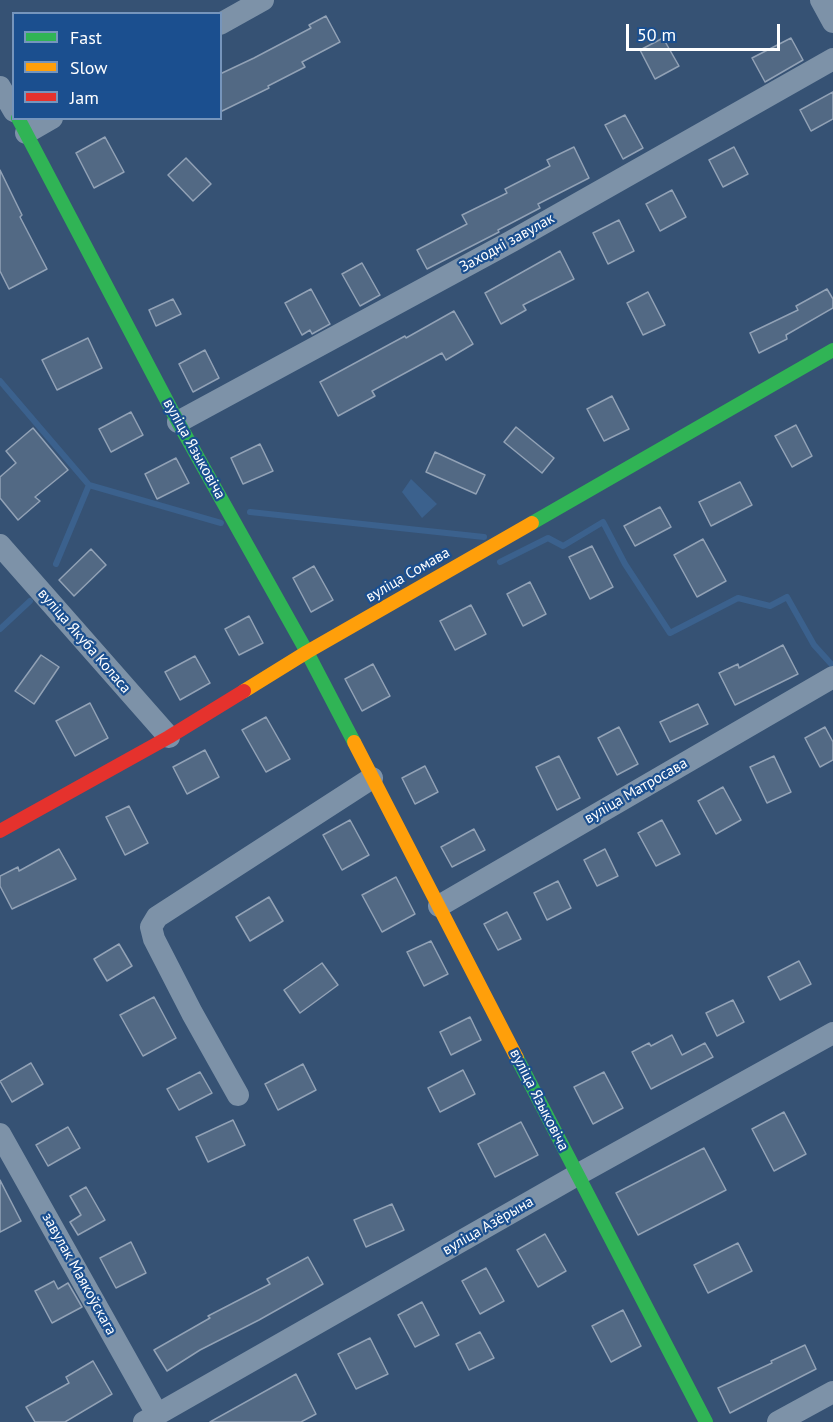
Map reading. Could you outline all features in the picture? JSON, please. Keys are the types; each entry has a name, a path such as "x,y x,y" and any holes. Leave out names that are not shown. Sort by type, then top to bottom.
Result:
{"street":[{"path":"222,23 263,0"},
{"path":"820,0 833,22"},
{"name":"Заходні завулак","path":"178,422 512,242 833,59"},
{"path":"0,87 12,108"},
{"path":"22,126 44,120"},
{"name":"вуліца Языковіча","path":"22,126 178,422 307,652 706,1422"},
{"name":"вуліца Сомава","path":"0,831 168,737 307,652 833,350"},
{"name":"вуліца Якуба Коласа","path":"0,545 168,737"},
{"name":"вуліца Матросава","path":"439,906 833,676"},
{"path":"238,1095 153,939 151,927 157,917 372,778"},
{"name":"вуліца Азёрына","path":"151,1418 577,1175 833,1033"},
{"name":"завулак Маякоўскага","path":"0,1134 151,1418"},
{"path":"778,1422 833,1392"}],"water":[{"path":"411,479 437,504 422,518 402,492"}],"building":[{"path":"326,16 340,42 302,62 305,67 222,111 222,73 311,28 309,25"},
{"path":"663,38 679,66 655,79 640,50"},
{"path":"791,38 803,60 765,82 752,58"},
{"path":"833,92 833,119 811,131 800,110"},
{"path":"625,115 643,148 623,159 605,125"},
{"path":"105,137 124,172 94,188 76,153"},
{"path":"574,147 589,178 538,204 540,208 498,230 499,232 427,269 417,250 467,224 462,215 507,193 505,189 550,166 547,160"},
{"path":"734,147 748,174 723,187 709,160"},
{"path":"186,158 211,184 193,201 168,175"},
{"path":"0,170 22,215 20,217 47,269 9,289 0,271"},
{"path":"672,190 686,217 660,231 646,204"},
{"path":"619,220 634,251 608,264 593,233"},
{"path":"560,251 574,279 523,305 526,310 501,324 485,293"},
{"path":"362,263 380,295 360,306 342,274"},
{"path":"311,289 330,324 312,334 310,330 302,335 285,303"},
{"path":"827,289 833,299 833,308 786,335 787,339 759,353 750,333 798,310 796,306"},
{"path":"648,292 665,325 643,335 627,303"},
{"path":"173,299 181,314 156,326 149,310"},
{"path":"454,311 473,344 446,360 442,353 372,391 375,396 338,416 320,382"},
{"path":"88,338 102,368 57,390 42,360"},
{"path":"205,350 219,378 193,392 179,364"},
{"path":"612,396 629,429 604,441 587,409"},
{"path":"131,412 143,435 111,452 99,429"},
{"path":"796,425 812,456 792,467 775,436"},
{"path":"516,427 554,458 542,473 504,442"},
{"path":"33,428 68,470 35,497 40,501 18,520 0,498 0,477 16,463 6,451"},
{"path":"260,444 273,471 243,484 231,458"},
{"path":"435,452 485,475 476,494 426,472"},
{"path":"176,458 189,483 157,499 145,474"},
{"path":"740,482 752,505 711,526 699,502"},
{"path":"660,507 671,527 635,546 624,526"},
{"path":"703,539 726,581 697,597 674,555"},
{"path":"592,546 613,587 590,599 569,557"},
{"path":"91,549 106,565 74,596 59,580"},
{"path":"314,566 333,600 311,612 293,578"},
{"path":"530,582 546,614 523,626 507,594"},
{"path":"471,605 486,634 455,650 440,621"},
{"path":"249,616 263,643 239,655 225,629"},
{"path":"783,645 798,674 735,705 719,673 738,664 739,668"},
{"path":"41,655 59,667 34,704 15,691"},
{"path":"195,656 210,683 180,700 165,672"},
{"path":"373,664 390,696 362,711 345,679"},
{"path":"90,703 108,738 75,756 56,721"},
{"path":"698,704 708,724 670,742 660,722"},
{"path":"266,717 290,759 266,772 242,730"},
{"path":"619,727 638,764 617,775 598,738"},
{"path":"825,727 833,742 833,760 820,767 805,738"},
{"path":"205,750 219,777 187,794 173,767"},
{"path":"559,756 580,798 557,810 536,767"},
{"path":"774,756 791,792 767,803 750,767"},
{"path":"425,766 438,792 415,804 402,778"},
{"path":"723,787 741,820 716,834 698,801"},
{"path":"129,806 148,843 125,855 106,817"},
{"path":"350,820 369,855 342,870 323,835"},
{"path":"662,820 680,854 656,866 638,833"},
{"path":"474,829 485,850 452,867 441,847"},
{"path":"59,849 76,879 12,909 0,886 0,876 18,867 19,871"},
{"path":"605,849 618,876 597,886 584,860"},
{"path":"396,877 415,914 382,932 362,895"},
{"path":"558,881 571,908 547,920 534,893"},
{"path":"269,897 283,921 250,941 236,917"},
{"path":"507,912 521,939 498,950 484,924"},
{"path":"431,941 448,974 424,986 407,952"},
{"path":"119,944 132,966 107,981 94,959"},
{"path":"799,961 811,984 780,1000 768,977"},
{"path":"322,963 338,985 300,1013 284,990"},
{"path":"154,997 176,1038 143,1056 120,1015"},
{"path":"733,1000 744,1022 717,1036 706,1013"},
{"path":"470,1017 481,1040 451,1055 440,1032"},
{"path":"672,1035 682,1055 705,1043 713,1057 651,1089 632,1052 649,1043 651,1046"},
{"path":"31,1063 43,1084 12,1102 0,1081"},
{"path":"303,1064 316,1090 278,1110 265,1084"},
{"path":"463,1070 475,1094 440,1112 428,1088"},
{"path":"200,1072 212,1093 179,1110 167,1089"},
{"path":"604,1072 623,1108 593,1124 574,1087"},
{"path":"784,1112 806,1154 774,1171 752,1129"},
{"path":"233,1120 245,1145 208,1162 196,1137"},
{"path":"521,1122 538,1155 495,1177 478,1144"},
{"path":"68,1127 80,1148 48,1166 36,1145"},
{"path":"704,1148 726,1190 638,1235 616,1193"},
{"path":"0,1180 21,1221 0,1232"},
{"path":"86,1187 105,1220 78,1235 70,1222 81,1215 70,1196"},
{"path":"392,1204 404,1230 366,1247 354,1220"},
{"path":"545,1234 566,1271 538,1287 517,1250"},
{"path":"131,1242 146,1273 116,1288 100,1258"},
{"path":"738,1243 752,1271 708,1293 694,1265"},
{"path":"308,1257 323,1284 200,1350 167,1371 154,1350 210,1318 208,1316 270,1284 267,1279"},
{"path":"486,1268 504,1301 480,1314 462,1281"},
{"path":"54,1281 58,1289 68,1283 82,1307 52,1323 35,1291"},
{"path":"422,1302 439,1335 415,1347 398,1315"},
{"path":"623,1310 641,1346 611,1362 592,1326"},
{"path":"480,1332 494,1358 469,1370 456,1344"},
{"path":"370,1338 388,1374 356,1389 338,1354"},
{"path":"805,1345 816,1369 730,1413 718,1388"},
{"path":"93,1361 112,1394 65,1422 35,1422 26,1407 69,1383 66,1377"},
{"path":"296,1374 316,1414 301,1422 210,1422"}],"waterway":[{"path":"0,381 89,485 56,564"},
{"path":"89,485 221,523"},
{"path":"250,512 484,537"},
{"path":"500,562 548,538 563,546 603,522 625,564 670,633 738,598 770,606 787,597 814,645 833,666"},
{"path":"0,629 30,601"}],"traffic: fast":[{"path":"19,120 178,422 307,652 354,742"},
{"path":"532,523 833,350"},
{"path":"517,1058 706,1422"}],"traffic: slow":[{"path":"244,691 307,652 532,523"},
{"path":"354,742 517,1058"}],"traffic: jam":[{"path":"0,831 169,737 244,691"}]}
